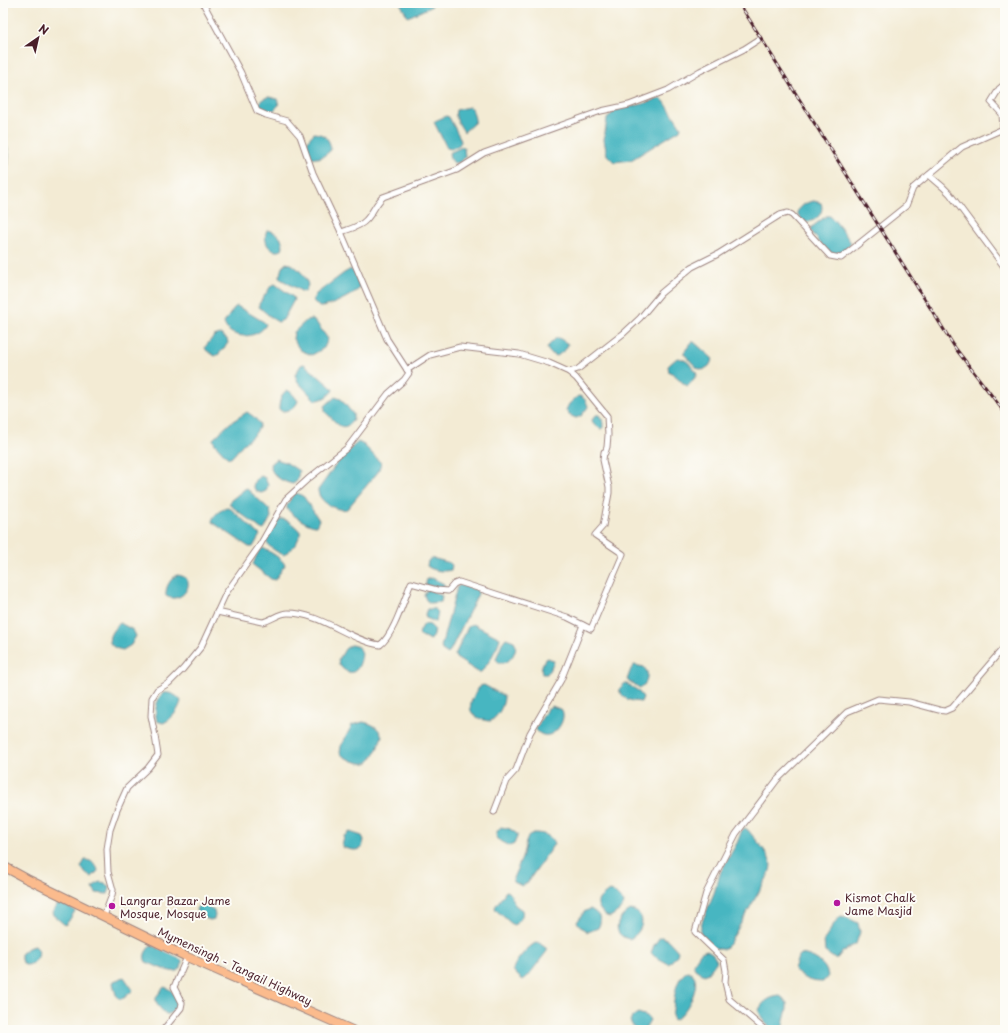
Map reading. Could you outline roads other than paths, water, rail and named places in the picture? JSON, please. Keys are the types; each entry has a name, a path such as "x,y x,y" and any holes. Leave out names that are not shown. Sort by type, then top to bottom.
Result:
{"highway":[{"name":"Mymensingh - Tangail Highway","path":"3,866 188,957 352,1030"}],"street":[{"path":"104,916 113,890 106,859 110,830 127,788 148,768 158,755 151,716 152,698 157,690 169,683 183,669 201,647 226,593 260,545 286,499 308,479 347,448 388,394 404,380 409,372 387,339 313,172 300,136 287,121 257,111 241,73 203,3"},
{"path":"340,232 360,225 367,219 383,197 457,170 484,153 601,111 636,102 668,90 758,40"},
{"path":"569,372 578,369 624,333 640,318 661,293 692,267 718,254 780,215 788,213 792,215 830,256 841,258 906,206 914,188 962,146 1003,129 1002,114 991,102 999,89 1005,84"},
{"path":"928,175 950,194 1005,268"},
{"path":"217,612 262,622 288,613 303,616 334,626 371,644 380,645 386,641 395,623 411,583 437,590 448,591 454,584 459,582 567,617 591,629 623,554 595,535 602,526 609,493 609,487 602,460 607,447 608,435 606,416 580,382 562,367 518,354 460,347 430,355 407,370"},
{"path":"494,812 506,781 516,770 530,733 561,680 583,625"},
{"path":"765,1030 729,999 725,982 726,971 724,960 695,932 706,893 736,834 778,780 847,712 878,699 909,702 945,711 952,708 1005,646"},
{"path":"163,1030 181,1008 182,1003 174,987 188,957"}],"water":[{"path":"400,3 430,3 432,6 408,17"},
{"path":"269,97 277,99 279,105 274,110 264,112 259,104 262,100"},
{"path":"660,98 664,101 681,127 680,130 631,160 614,162 607,155 604,140 607,119 614,111"},
{"path":"469,107 472,108 475,122 464,132 457,119 456,110"},
{"path":"446,116 449,117 461,142 458,146 451,149 447,148 434,122"},
{"path":"314,133 324,136 328,140 331,150 319,158 311,157 307,150 309,138"},
{"path":"3,144 7,146 9,156 8,164 3,168"},
{"path":"462,147 464,148 465,157 461,162 454,163 450,158 449,153"},
{"path":"814,201 821,203 822,210 816,219 805,222 800,218 797,212 804,205"},
{"path":"826,216 830,216 832,218 851,243 845,250 839,253 834,254 829,252 811,231 812,227"},
{"path":"267,230 277,234 283,243 282,250 274,251 268,246 266,242"},
{"path":"286,263 297,268 303,274 308,285 305,292 279,278 282,267"},
{"path":"351,269 355,273 360,288 340,300 323,307 319,307 313,299 316,294"},
{"path":"275,284 293,297 294,300 283,320 278,322 259,307 259,304 271,286"},
{"path":"237,306 264,322 266,324 263,329 258,333 245,336 232,333 227,329 224,323"},
{"path":"311,319 316,322 328,339 324,348 312,355 300,350 293,339 294,332 307,320"},
{"path":"220,334 227,339 228,343 219,354 215,356 206,350 205,347 214,336"},
{"path":"556,338 559,338 568,344 566,349 557,356 550,353 547,349"},
{"path":"692,342 694,342 713,359 709,366 703,370 697,368 684,354"},
{"path":"677,358 684,360 689,364 697,375 688,386 669,372 668,366"},
{"path":"304,364 331,387 333,390 328,396 320,400 315,400 298,382 295,375 301,365"},
{"path":"287,390 292,393 298,401 291,409 281,411 279,409 280,401 283,394"},
{"path":"578,396 585,400 588,407 581,416 576,418 569,415 566,410 569,404"},
{"path":"335,397 341,399 353,414 353,420 349,425 338,425 325,412 325,406"},
{"path":"247,412 260,424 259,428 231,458 228,458 215,444 213,439 230,423"},
{"path":"596,415 599,415 603,421 602,429 596,426 592,420"},
{"path":"358,442 364,445 381,463 378,472 347,509 338,509 324,502 318,490 342,456"},
{"path":"276,459 287,463 299,471 297,481 293,484 289,483 275,475 270,464"},
{"path":"261,476 265,478 268,485 266,491 261,493 256,491 253,486 255,480"},
{"path":"246,488 270,510 271,517 264,530 230,505 230,501"},
{"path":"294,493 304,497 319,520 316,526 300,520 287,509 287,505"},
{"path":"227,508 231,509 260,535 253,547 249,547 212,522 217,513"},
{"path":"281,519 287,520 301,533 296,544 284,555 271,548 266,541 272,526"},
{"path":"263,548 279,558 285,565 275,580 271,579 253,565 255,558"},
{"path":"432,558 450,563 452,565 451,570 439,571 429,568 427,566 428,561"},
{"path":"177,575 184,577 187,581 188,585 186,590 178,597 172,598 166,596 168,584"},
{"path":"432,578 444,584 444,587 442,588 426,585 427,579"},
{"path":"460,585 478,590 478,594 448,654 442,650 441,647 457,587"},
{"path":"428,589 442,596 441,602 430,603 426,600 424,595"},
{"path":"427,609 435,609 438,612 436,622 426,618 425,614"},
{"path":"120,623 133,630 136,636 131,645 123,650 112,646 110,643 110,635"},
{"path":"424,624 430,625 435,630 431,640 419,635"},
{"path":"473,624 500,638 487,665 481,672 478,672 456,658 455,655 468,627"},
{"path":"506,638 514,641 516,645 511,659 503,663 496,659 502,643"},
{"path":"351,645 359,647 362,653 357,669 348,672 343,669 338,661 345,649"},
{"path":"548,658 554,662 547,674 542,674 542,664"},
{"path":"634,665 644,667 647,672 646,681 640,688 627,680"},
{"path":"625,683 637,690 643,697 641,702 630,700 622,696 619,689"},
{"path":"484,685 504,696 500,710 491,721 483,720 474,715 470,708 472,699 480,686"},
{"path":"163,693 173,694 181,701 174,714 169,720 163,723 157,721 156,706"},
{"path":"552,706 562,710 563,715 560,726 552,734 541,734 536,730 537,727 547,709"},
{"path":"363,722 375,726 382,736 374,756 369,762 360,763 344,757 340,753 341,746 352,725"},
{"path":"501,827 510,829 517,834 514,844 510,846 497,839 496,836 498,830"},
{"path":"745,828 766,853 771,863 770,868 768,876 729,944 724,949 720,949 713,947 700,932 702,922 721,871 737,843 742,830"},
{"path":"350,832 362,836 364,840 362,848 355,850 342,847 344,836"},
{"path":"534,833 543,834 551,838 554,844 527,883 522,886 514,882 513,878 522,858 529,835"},
{"path":"85,860 96,866 98,871 92,877 86,874 81,867"},
{"path":"100,882 105,883 110,888 108,894 96,893 93,888"},
{"path":"506,891 510,893 515,905 522,910 520,919 513,925 496,910 495,907"},
{"path":"609,891 614,892 624,902 621,909 610,917 603,913 598,905 600,898"},
{"path":"61,903 75,911 65,925 52,913 56,906"},
{"path":"201,903 214,911 214,919 210,920 198,915 196,909"},
{"path":"590,909 598,915 600,922 598,928 588,932 577,922 584,912"},
{"path":"631,910 637,912 642,920 642,924 637,933 629,939 623,937 617,929 619,920"},
{"path":"841,916 858,923 860,932 856,944 843,951 840,956 835,959 825,952 824,940"},
{"path":"660,937 668,940 678,951 677,955 669,964 651,953 654,945"},
{"path":"538,942 547,949 547,951 528,976 523,980 513,970 514,967 519,958"},
{"path":"151,945 179,958 182,961 181,967 174,971 162,969 146,962 145,955"},
{"path":"35,946 39,952 37,958 29,965 25,965 21,960 21,954 28,948"},
{"path":"707,950 712,953 717,961 708,973 704,975 695,969 693,964 701,952"},
{"path":"801,954 815,958 825,967 828,976 823,982 807,979 794,969 798,957"},
{"path":"688,971 693,975 696,981 693,996 684,1012 674,1020 672,1016 677,985 683,975"},
{"path":"124,977 133,990 124,998 120,999 116,995 113,983 114,981"},
{"path":"164,987 173,992 177,1001 177,1008 169,1014 166,1014 162,1010 157,1004 156,999"},
{"path":"780,996 787,1003 787,1009 782,1029 776,1030 766,1024 759,1010 767,1000"},
{"path":"638,1013 647,1016 650,1020 644,1030 635,1030 630,1021 632,1017"}],"railway":[{"path":"739,3 956,349 1005,413"}],"place":[{"name":"Kismot Chalk Jame Masjid","path":"837,903"},
{"name":"Langrar Bazar Jame Mosque, Mosque","path":"112,906"}]}
